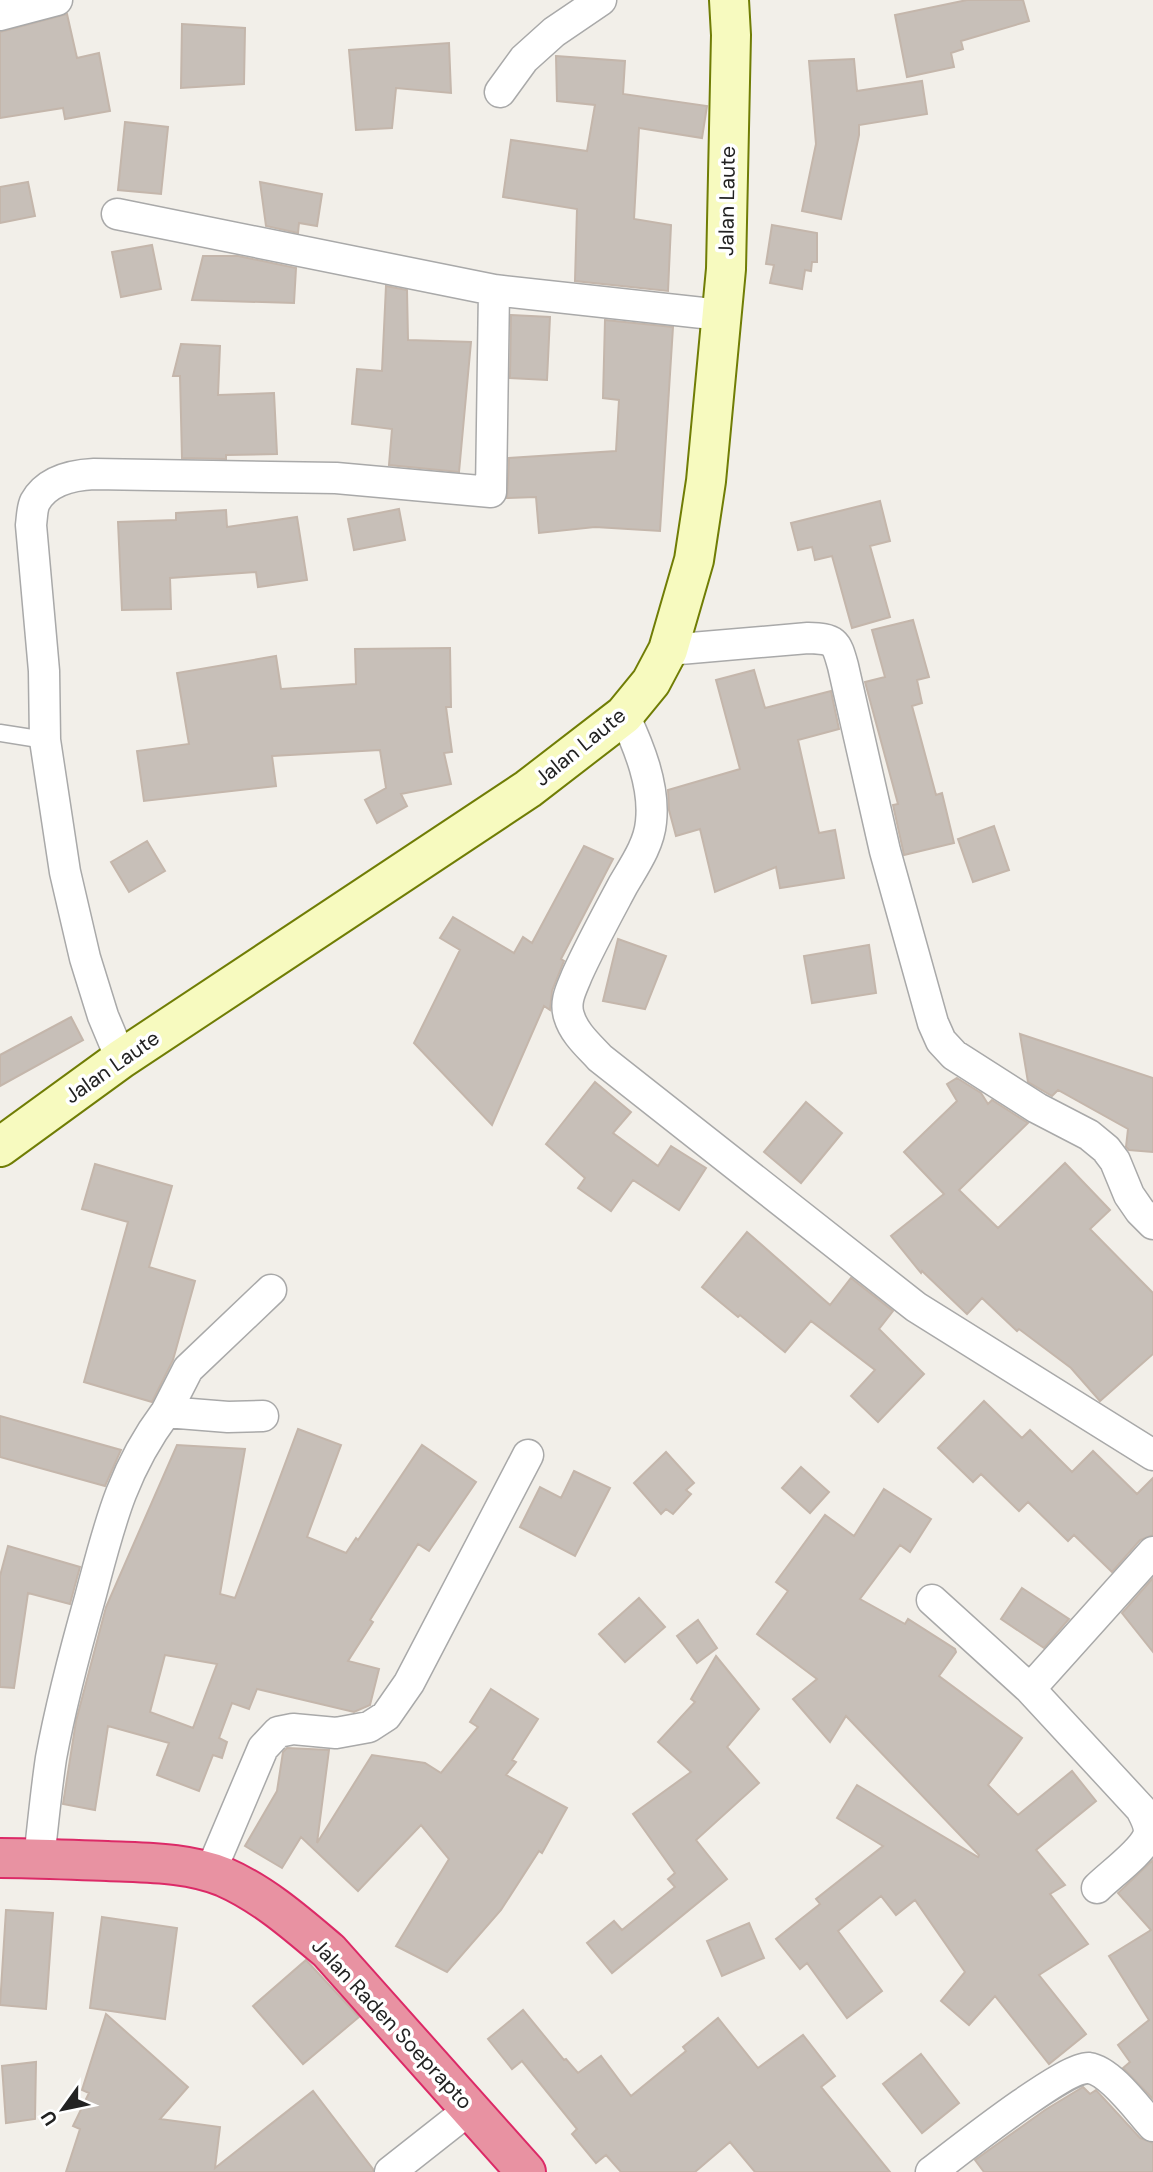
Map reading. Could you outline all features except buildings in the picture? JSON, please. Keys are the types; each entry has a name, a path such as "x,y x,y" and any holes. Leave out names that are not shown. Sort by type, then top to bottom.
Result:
{"highway":[{"name":"Jalan Raden Soeprapto","path":"0,1857 188,1867 250,1890 329,1951 526,2172"}],"street":[{"path":"0,15 57,0"},
{"path":"500,92 524,59 554,32 601,0"},
{"name":"Jalan Laute","path":"0,1147 121,1059 528,789 624,715 651,682 668,650 694,560 706,481 726,255 731,35 729,0"},
{"path":"117,214 494,290 721,315"},
{"path":"121,1059 103,1016 82,946 65,872 45,740 44,671 31,525 35,503 50,486 74,474 336,478 491,492 494,290"},
{"path":"668,650 808,638 828,639 835,643 843,666 885,851 933,1023 941,1041 954,1055 1037,1108 1089,1135 1107,1149 1129,1195 1149,1212"},
{"path":"624,715 638,746 650,794 652,822 643,848 589,947 570,992 567,1004 569,1017 578,1035 600,1058 916,1307 1153,1455"},
{"path":"39,1858 51,1760 63,1699 107,1527 125,1479 146,1439 166,1412 188,1369 271,1290"},
{"path":"166,1412 228,1417 263,1416"},
{"path":"210,1873 263,1748 278,1732 293,1729 336,1734 369,1727 386,1716 409,1683 528,1455"},
{"path":"1030,1689 1153,1552"},
{"path":"932,1600 1030,1689 1141,1810 1148,1825 1148,1835 1140,1848 1097,1888"},
{"path":"940,2170 1025,2102 1074,2071 1089,2068 1113,2082 1153,2126"},
{"path":"390,2172 470,2109"}],"lane":[{"path":"0,733 45,740"}]}
